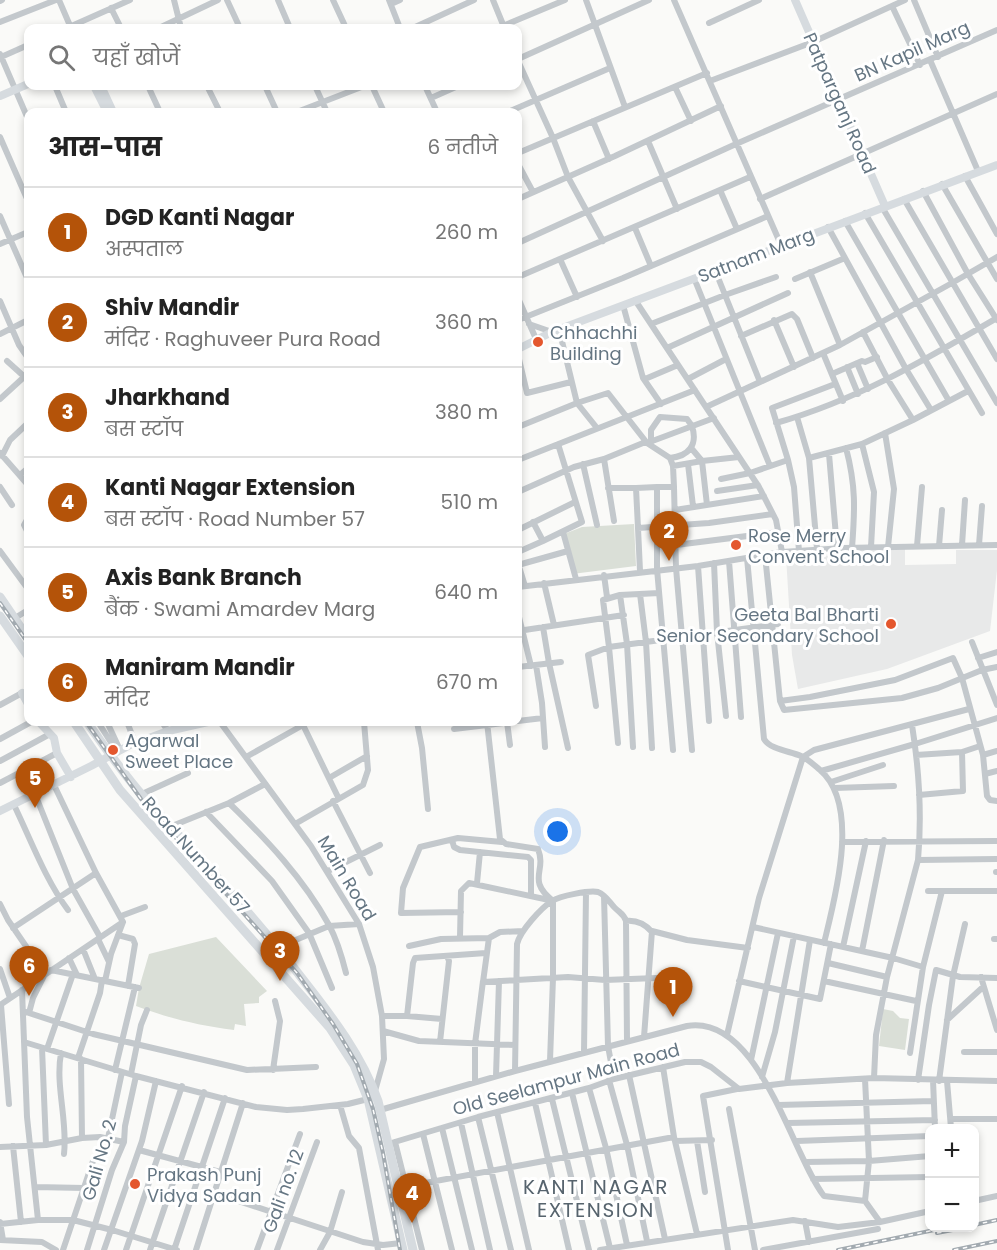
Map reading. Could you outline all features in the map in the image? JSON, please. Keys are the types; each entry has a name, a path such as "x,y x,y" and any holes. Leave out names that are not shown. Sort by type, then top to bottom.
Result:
{"main road":[{"path":"0,597 24,632"},
{"path":"0,616 24,650"},
{"path":"77,726 120,790 330,1028 354,1065 371,1095 373,1119 402,1246"},
{"name":"Road Number 57","path":"91,726 116,752 142,794 279,947 327,1010 356,1054 392,1143 413,1250"}],"street":[{"path":"0,22 57,0 68,24"},
{"path":"78,24 130,0"},
{"path":"174,0 179,24"},
{"path":"170,24 218,0"},
{"path":"227,0 238,24"},
{"path":"278,0 288,24"},
{"path":"333,0 344,24"},
{"path":"398,24 390,2 400,0"},
{"path":"422,24 474,0"},
{"path":"494,0 501,24"},
{"path":"510,24 565,0"},
{"path":"586,0 626,107"},
{"path":"522,58 650,0"},
{"path":"674,0 781,245"},
{"path":"709,22 759,0"},
{"name":"Patparganj Road","path":"795,0 863,154 883,207"},
{"path":"710,81 813,42 903,0"},
{"path":"914,0 938,57"},
{"path":"892,6 920,64"},
{"path":"111,8 119,24"},
{"name":"BN Kapil Marg","path":"522,241 736,144 997,30"},
{"path":"24,47 1,56 24,109"},
{"path":"930,60 978,171"},
{"path":"517,108 610,68"},
{"path":"522,69 568,177 603,242"},
{"path":"522,151 707,73"},
{"path":"0,96 24,86"},
{"path":"675,87 691,121"},
{"path":"57,90 64,108"},
{"path":"96,90 105,108"},
{"path":"103,90 111,108"},
{"path":"150,90 158,108"},
{"path":"209,90 217,108"},
{"path":"267,90 275,108"},
{"path":"317,90 325,108"},
{"path":"307,108 354,90"},
{"path":"374,90 382,108"},
{"path":"427,90 435,108"},
{"path":"431,98 449,90"},
{"path":"760,199 997,94"},
{"path":"522,197 721,106"},
{"path":"593,121 609,159"},
{"path":"0,137 24,192"},
{"path":"648,141 677,209"},
{"name":"Satnam Marg","path":"522,347 556,330 997,165"},
{"path":"522,171 533,192"},
{"path":"965,176 997,234"},
{"path":"522,275 750,177"},
{"path":"942,184 997,279"},
{"path":"720,190 737,229"},
{"path":"776,423 843,401 888,380 997,319 968,274 923,192"},
{"path":"904,199 997,359"},
{"path":"883,207 997,403"},
{"path":"865,213 982,413"},
{"path":"0,216 24,271"},
{"path":"522,318 768,216"},
{"path":"845,221 949,401"},
{"path":"828,227 931,410"},
{"path":"635,228 651,266"},
{"path":"0,244 24,234"},
{"path":"706,407 840,345 997,257"},
{"path":"795,279 845,258"},
{"path":"560,259 577,297"},
{"path":"715,270 760,382"},
{"path":"810,272 840,345"},
{"path":"651,324 776,277"},
{"path":"694,278 770,466"},
{"path":"667,348 788,293"},
{"path":"635,300 758,485 773,514 782,552"},
{"path":"0,301 24,352"},
{"path":"623,305 639,364 645,379 661,404"},
{"path":"522,309 536,339"},
{"path":"741,336 789,314 795,315 813,358"},
{"path":"774,320 794,367"},
{"path":"0,334 24,322"},
{"path":"529,324 556,330 577,403 597,428"},
{"path":"863,332 888,380 913,420"},
{"path":"823,353 843,401"},
{"path":"832,374 877,357"},
{"path":"688,379 726,359"},
{"path":"7,362 24,376"},
{"path":"857,363 868,389"},
{"path":"645,379 678,365"},
{"path":"846,367 858,394"},
{"path":"522,372 527,393 571,382"},
{"path":"0,399 24,380"},
{"path":"799,551 794,493 788,460 772,408 836,384"},
{"path":"522,458 695,390"},
{"path":"809,458 862,444 968,391"},
{"path":"522,425 608,393 649,442 670,458 673,466 676,568 692,750"},
{"path":"649,442 651,430 660,417 687,419 692,426 694,437 692,449 702,461 707,505"},
{"path":"797,417 809,458 818,549"},
{"path":"522,490 565,470 604,459 714,418"},
{"path":"24,427 10,440 1,455 24,480"},
{"path":"885,433 894,489 888,547"},
{"path":"522,550 582,522 558,444"},
{"path":"862,444 874,492 871,547"},
{"path":"846,448 854,477 856,498 852,548"},
{"path":"670,458 692,449"},
{"path":"829,454 837,548"},
{"path":"673,466 739,458"},
{"path":"604,459 614,521"},
{"path":"721,479 750,473 788,460"},
{"path":"583,464 597,525"},
{"path":"688,464 693,506"},
{"path":"20,475 24,472"},
{"path":"717,491 758,485"},
{"path":"0,487 12,505"},
{"path":"657,487 657,569 673,750"},
{"path":"608,488 674,487"},
{"path":"917,546 922,487"},
{"path":"636,488 639,571"},
{"path":"675,510 764,496"},
{"path":"962,545 965,500"},
{"path":"522,528 575,502"},
{"path":"979,545 982,506"},
{"path":"939,546 942,510"},
{"path":"638,528 676,527 742,520 773,514"},
{"path":"533,522 543,541"},
{"path":"563,532 576,579"},
{"path":"676,545 779,532"},
{"path":"522,586 604,575 698,566 782,552 837,548 997,545"},
{"path":"0,551 24,583"},
{"path":"522,563 568,551"},
{"path":"765,555 775,625 782,709 887,701 916,695 982,670 997,667"},
{"path":"739,981 820,999 828,963 827,944 839,876 842,842 840,810 833,785 821,771 803,757 770,745 764,739 747,558"},
{"path":"729,561 741,717"},
{"path":"714,563 717,632 726,716"},
{"path":"698,566 709,721"},
{"path":"604,575 607,597"},
{"path":"522,577 525,586"},
{"path":"544,583 554,626"},
{"path":"618,743 603,600 620,595 659,593"},
{"path":"640,594 646,642 652,748"},
{"path":"620,595 627,644 633,747"},
{"path":"15,618 24,612"},
{"path":"522,631 624,615"},
{"path":"596,706 588,655 609,647 627,644 775,625"},
{"path":"543,627 568,747"},
{"path":"522,636 534,666 543,718 545,747"},
{"path":"972,642 982,670 994,690 997,705"},
{"path":"978,658 997,652"},
{"path":"780,701 895,680 950,658 954,659 962,678 980,746 988,798 997,801"},
{"path":"522,667 561,662"},
{"path":"0,705 22,693 24,697"},
{"path":"727,1035 759,898 803,757 814,750 969,709"},
{"path":"522,721 543,718"},
{"path":"821,771 997,718"},
{"path":"874,1078 876,1035 887,977 918,860 919,795 912,725"},
{"path":"0,738 24,726"},
{"path":"43,726 54,738 57,753 71,777"},
{"path":"100,726 116,752"},
{"path":"108,726 116,752"},
{"path":"129,726 135,742"},
{"path":"165,726 168,730"},
{"path":"0,812 135,742 186,726"},
{"name":"Main Road","path":"223,726 328,872 359,924 373,966 382,1016 384,1059 371,1095"},
{"path":"246,757 299,726"},
{"path":"305,726 329,778 335,799 370,873"},
{"path":"295,824 363,785 368,770 364,726"},
{"path":"418,726 428,809"},
{"path":"454,729 470,726"},
{"path":"487,726 499,834 502,842"},
{"path":"508,726 510,745"},
{"path":"0,760 50,734"},
{"path":"916,755 962,752 980,746"},
{"path":"982,755 997,751"},
{"path":"919,795 963,791 962,752"},
{"path":"0,783 57,753"},
{"path":"329,778 367,756"},
{"path":"833,785 883,765"},
{"path":"985,774 997,771"},
{"path":"142,794 188,773"},
{"path":"172,826 229,803 265,784"},
{"path":"54,785 96,873 122,919 109,963 100,980 100,993 86,1031 79,1059 82,1138"},
{"path":"833,785 894,786"},
{"path":"35,794 73,889 99,938 109,963"},
{"path":"229,803 279,854 330,926 346,973"},
{"path":"14,804 68,910"},
{"path":"206,812 272,881 309,933 332,988"},
{"path":"461,912 400,912 403,888 420,847 458,838 502,842 538,849 540,855 539,887 552,901 553,978 550,1061"},
{"path":"452,840 454,847 460,850 528,857 531,860 531,894"},
{"path":"842,842 884,840 980,843 997,841"},
{"path":"862,951 884,840"},
{"path":"843,947 866,841"},
{"path":"328,872 380,845"},
{"path":"477,883 480,852"},
{"path":"918,860 997,859"},
{"path":"13,928 96,873"},
{"path":"460,937 461,891 469,883 531,894 552,901"},
{"path":"928,891 997,891"},
{"path":"910,1053 916,1001 942,891"},
{"path":"584,1053 586,892"},
{"path":"515,1071 517,944 523,931 552,901 586,892 596,892 604,895 624,915 626,921 627,1041"},
{"path":"604,895 608,1046 612,1077 647,1241"},
{"path":"0,904 13,928 48,972 75,974 134,987"},
{"path":"9,1104 0,1005 99,938 122,919 145,907"},
{"path":"0,924 8,920"},
{"path":"626,921 647,926 652,932 644,1037"},
{"path":"279,947 330,926 359,924"},
{"path":"935,1124 933,1101 936,1080 953,976 965,924"},
{"path":"753,927 893,958 923,967"},
{"path":"409,946 460,937 489,938 500,932 523,931"},
{"path":"652,932 687,940 748,948"},
{"path":"751,1060 778,933"},
{"path":"108,1138 119,1071 121,1040 131,1010 134,987 135,944 133,939 118,935"},
{"path":"762,1077 775,1032 794,936"},
{"path":"475,1082 475,1044 489,938"},
{"path":"787,1083 810,940"},
{"path":"83,949 100,980"},
{"path":"408,1016 414,960 419,957 486,953"},
{"path":"440,1042 447,956"},
{"path":"46,1145 44,1048 75,974 69,958"},
{"path":"828,963 887,977"},
{"path":"0,969 10,998"},
{"path":"918,1080 936,970 953,976 997,978"},
{"path":"26,1012 48,972"},
{"path":"483,981 568,977 605,980 682,977"},
{"path":"981,977 997,1030"},
{"path":"496,1076 498,981"},
{"path":"824,981 916,1001"},
{"path":"947,1020 983,987"},
{"path":"22,990 26,1012 24,1042 27,1116 38,1220"},
{"path":"273,1070 280,1021 274,1000"},
{"name":"Gali No. 2","path":"87,1250 112,1170 124,1142 137,1044 147,1010"},
{"path":"26,1012 86,1031 248,1070 316,1067"},
{"path":"382,1016 442,1019"},
{"path":"380,1110 550,1061 697,1024 706,1025 727,1035 751,1060 788,1123 813,1179 823,1194 827,1198 866,1202"},
{"path":"383,1031 419,1041 515,1045"},
{"path":"24,1042 119,1071 256,1107 287,1110 340,1105 371,1095"},
{"path":"964,1052 997,1052"},
{"path":"61,1053 61,1092 66,1142 64,1154"},
{"name":"Old Seelampur Main Road","path":"392,1143 478,1117 589,1088 612,1077 685,1062 701,1062 711,1067 737,1089"},
{"path":"663,1067 674,1139 697,1234"},
{"path":"629,1075 665,1239"},
{"path":"728,1250 712,1140 703,1096 787,1083 874,1078 997,1081"},
{"path":"865,1079 869,1140 869,1179 866,1202 878,1222"},
{"path":"104,1250 139,1150 156,1081"},
{"path":"947,1081 951,1124"},
{"path":"126,1250 182,1086"},
{"path":"589,1088 606,1148 627,1245"},
{"path":"150,1250 204,1092"},
{"path":"572,1093 610,1248"},
{"path":"56,1250 42,1242 1,1240 0,1223 73,1220 131,1235 175,1250 225,1098"},
{"path":"552,1099 589,1250"},
{"path":"778,1105 933,1101"},
{"path":"196,1250 243,1103"},
{"path":"535,1103 569,1250"},
{"path":"340,1105 349,1136 359,1148 377,1247"},
{"path":"729,1109 754,1250"},
{"path":"497,1112 529,1250"},
{"path":"478,1117 511,1250"},
{"path":"951,1119 997,1119"},
{"path":"788,1123 935,1120"},
{"path":"461,1123 490,1250"},
{"path":"442,1128 472,1250"},
{"path":"257,1250 300,1134"},
{"path":"423,1134 452,1250"},
{"path":"797,1141 925,1136"},
{"path":"0,1147 46,1145 82,1138 108,1138 124,1142"},
{"path":"422,1250 402,1188 606,1148 674,1139 712,1140"},
{"path":"697,1141 705,1192"},
{"name":"Gali no. 12","path":"277,1250 317,1142"},
{"path":"13,1146 21,1222"},
{"path":"139,1150 220,1172"},
{"path":"806,1162 869,1161 925,1156"},
{"path":"63,1250 94,1158"},
{"path":"813,1179 925,1177"},
{"path":"35,1187 84,1188"},
{"path":"320,1250 330,1232 342,1192"},
{"path":"214,1193 377,1247 402,1246"},
{"path":"979,1200 997,1196"},
{"path":"763,1250 809,1242 878,1222 925,1212"},
{"path":"600,1250 793,1220 838,1227 878,1222"},
{"path":"805,1221 809,1242"},
{"path":"359,1250 363,1242"}],"shaded area":[{"path":"634,524 636,566 572,574 564,534 582,527"},
{"name":"Geeta Bal Bharti Senior Secondary School","path":"905,549 905,565 956,564 956,550 997,550 990,631 887,669 798,689 792,655 786,556"},
{"path":"216,937 267,991 259,997 259,1003 244,1004 246,1026 235,1024 234,1030 208,1026 136,1006 149,954"},
{"path":"883,1009 893,1011 900,1018 909,1019 905,1050 879,1046"}],"railway":[{"path":"0,603 24,637"},
{"path":"89,726 141,799 297,973 333,1024 357,1064 373,1109 400,1250"},
{"path":"979,1224 997,1220"},
{"path":"838,1250 925,1232"},
{"path":"937,1233 942,1232"},
{"path":"954,1250 997,1241"}],"place":[{"name":"Chhachhi Building","path":"538,342"},
{"name":"Rose Merry Convent School","path":"736,545"},
{"name":"Shiv Mandir","path":"669,561"},
{"name":"Geeta Bal Bharti Senior Secondary School","path":"891,624"},
{"name":"Agarwal Sweet Place","path":"113,750"},
{"name":"Axis Bank Branch","path":"35,808"},
{"name":"Jharkhand","path":"280,981"},
{"name":"Maniram Mandir","path":"29,996"},
{"name":"DGD Kanti Nagar","path":"673,1017"},
{"name":"Prakash Punj Vidya Sadan","path":"135,1184"},
{"name":"Kanti Nagar Extension","path":"412,1223"}],"district":[{"name":"KANTI NAGAR EXTENSION","path":"596,1198"}]}
